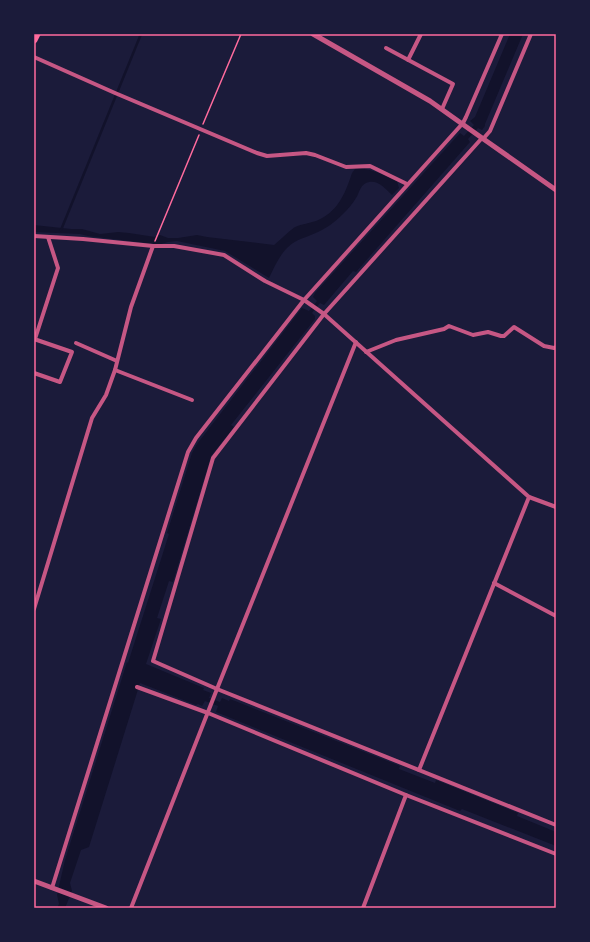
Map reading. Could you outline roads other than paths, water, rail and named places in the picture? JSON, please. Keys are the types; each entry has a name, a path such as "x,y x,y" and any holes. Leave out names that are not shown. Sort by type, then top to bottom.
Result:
{"highway":[{"path":"34,40 37,34"}],"street":[{"path":"313,34 430,101 556,190"},
{"path":"408,60 421,34"},
{"path":"52,888 188,452 196,438 304,300 407,184 463,125 502,34"},
{"path":"531,34 490,131 324,314 213,458 154,661 217,689 556,825"},
{"path":"386,48 453,84 442,109"},
{"path":"34,57 115,94 257,153 267,156 306,152 346,167 370,166 407,184"},
{"path":"34,236 153,246 174,246 224,255 265,281 304,300 324,314 528,497 556,507"},
{"path":"34,373 60,382 72,352 34,339 58,268 48,237"},
{"path":"34,609 92,418 106,395 115,370 131,307 153,246"},
{"path":"366,352 396,340 444,329 449,326 473,335 488,332 500,336 504,336 514,326 544,346 556,347"},
{"path":"131,908 356,342"},
{"path":"76,343 117,361"},
{"path":"115,370 192,400"},
{"path":"419,770 528,497"},
{"path":"494,583 556,616"},
{"path":"137,687 208,713 406,796 556,854"},
{"path":"363,908 406,796"},
{"path":"34,881 106,908"}],"waterway":[{"path":"61,230 141,34"}]}
